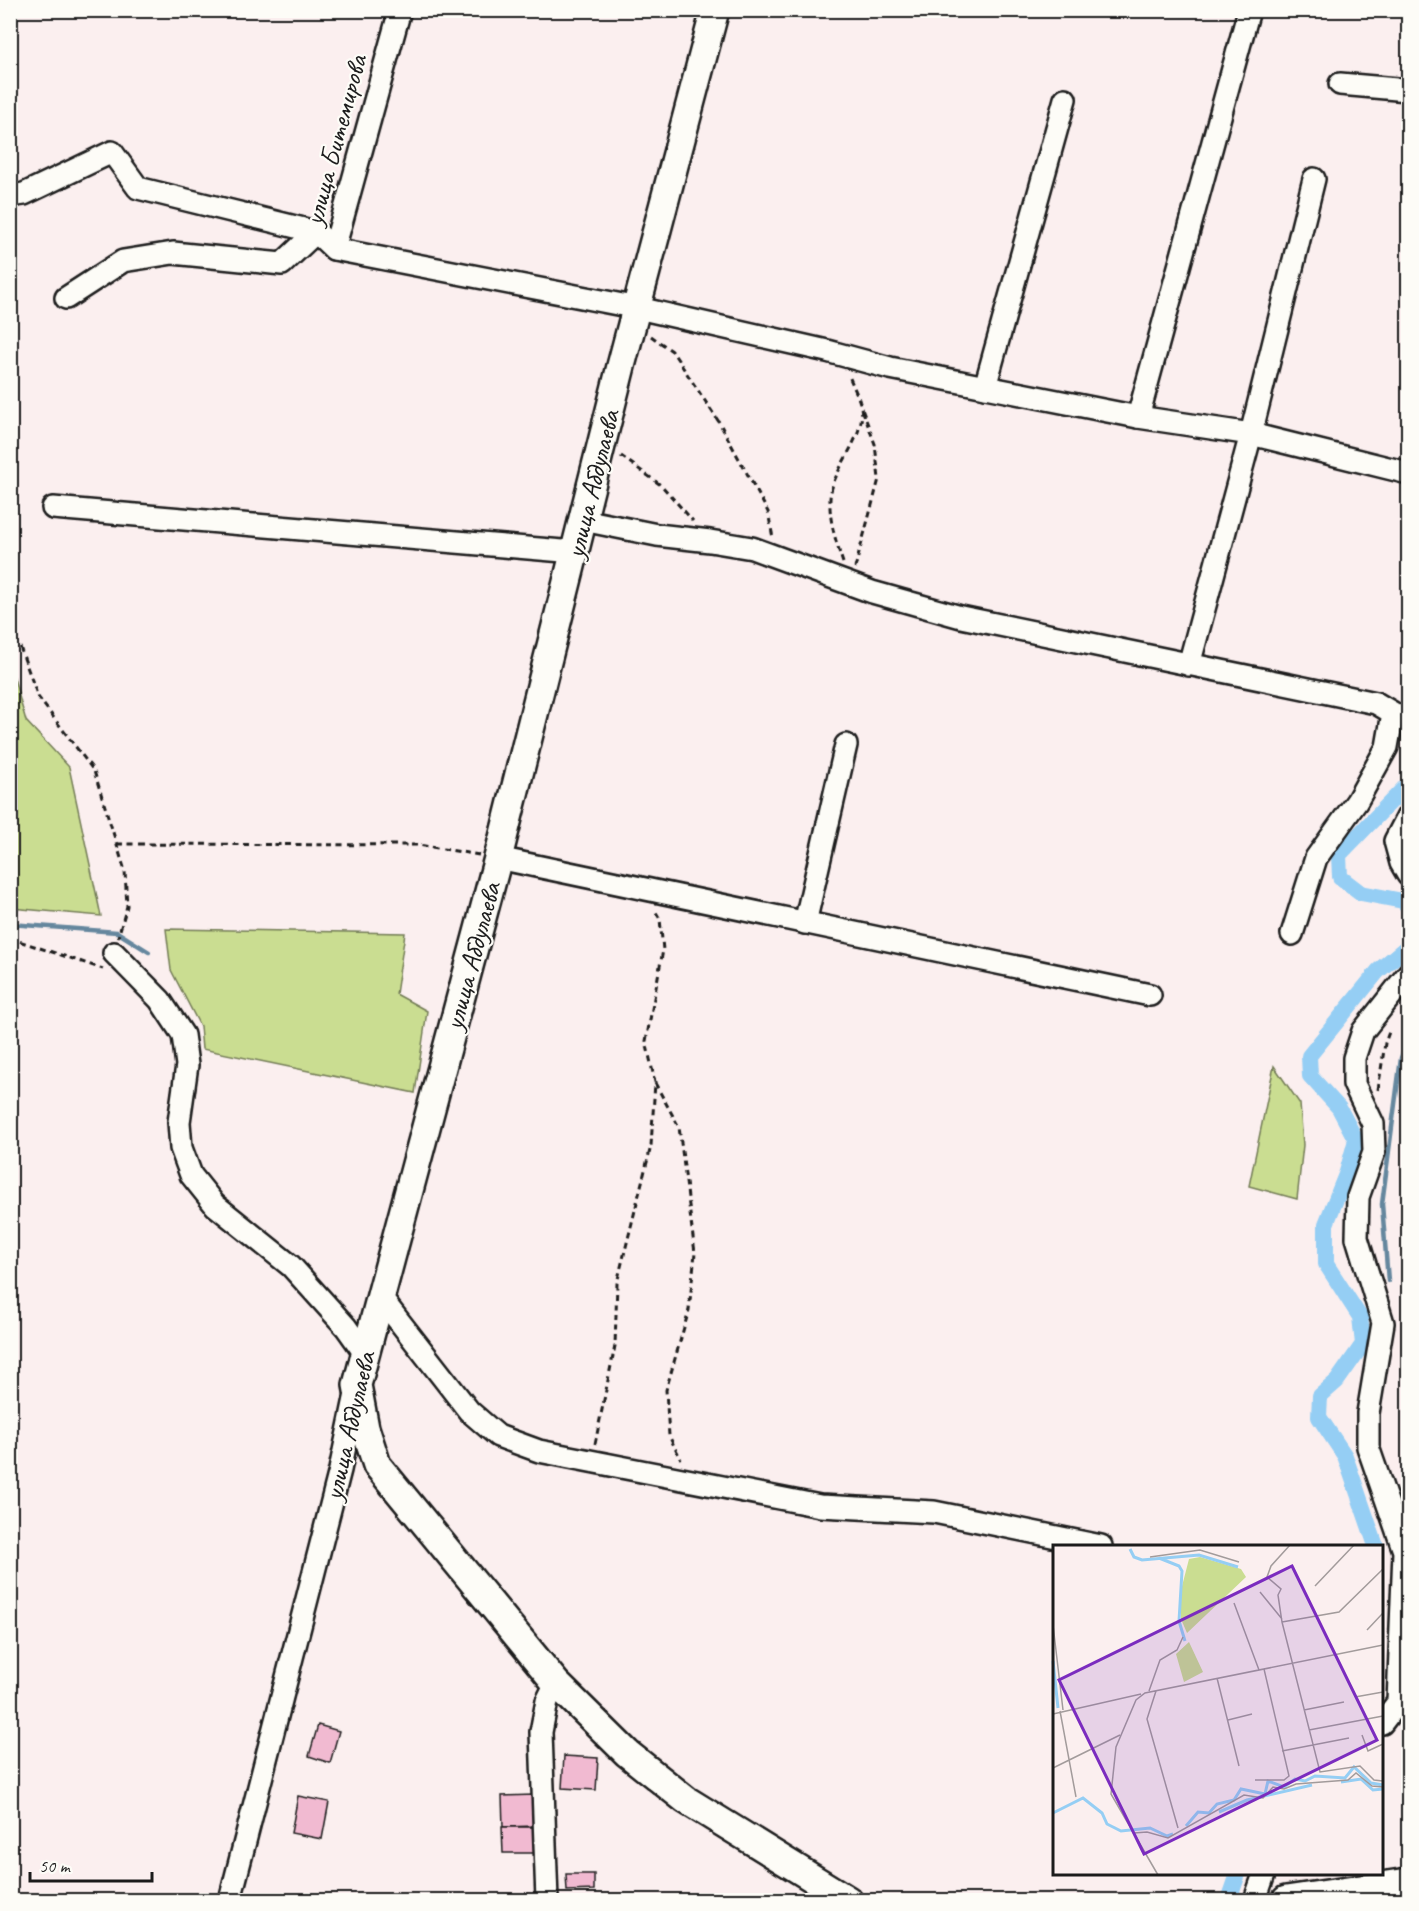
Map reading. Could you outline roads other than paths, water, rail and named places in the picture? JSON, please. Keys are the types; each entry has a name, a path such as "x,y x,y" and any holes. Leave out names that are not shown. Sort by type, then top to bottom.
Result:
{"main road":[{"name":"улица Абдулаева","path":"357,1385 498,858 602,442 715,10"},
{"path":"357,1385 365,1428 377,1465 556,1683 627,1753 686,1800 848,1900"},
{"path":"1286,1900 1408,1882"}],"street":[{"name":"улица Битемирова","path":"334,249 400,10"},
{"path":"1138,417 1249,10"},
{"path":"1340,84 1408,90"},
{"path":"985,387 1065,99"},
{"path":"10,196 24,194 112,152 138,188 316,232 334,249 636,315 840,355 890,368 1138,417 1251,434 1408,473"},
{"path":"1189,665 1251,434 1314,179"},
{"path":"66,298 123,261 173,253 282,264 316,232"},
{"path":"53,508 575,552"},
{"path":"583,520 657,535 752,548 872,592 961,617 1376,703 1393,713 1387,747 1357,801 1316,858 1292,934"},
{"path":"805,923 846,745"},
{"path":"1408,816 1395,842 1401,863 1408,875"},
{"path":"498,858 1150,995"},
{"path":"111,962 160,1000 183,1035 187,1065 179,1122 181,1148 191,1175 215,1205 291,1266 346,1327 366,1355"},
{"path":"1383,1722 1398,1702 1404,1551 1368,1447 1368,1413 1383,1323 1357,1238 1358,1197 1374,1152 1372,1124 1354,1084 1354,1058 1363,1031 1408,974"},
{"path":"381,1298 469,1411 498,1436 539,1451 820,1506 934,1512 1096,1545"},
{"name":"улица Абдулаева","path":"230,1900 340,1470 357,1385"},
{"path":"547,1900 541,1732 547,1701 556,1683"},
{"path":"1255,1900 1264,1875"}],"waterway":[{"path":"1408,784 1339,855 1340,877 1361,893 1403,901 1408,906"},
{"path":"10,924 117,932 149,952"},
{"path":"1376,1545 1345,1456 1319,1417 1320,1396 1337,1381 1363,1344 1360,1317 1326,1264 1326,1224 1347,1172 1356,1140 1339,1108 1310,1076 1309,1056 1378,971 1408,946"},
{"path":"1388,1281 1382,1204 1401,1058 1408,1039"},
{"path":"1229,1900 1238,1875"}]}
